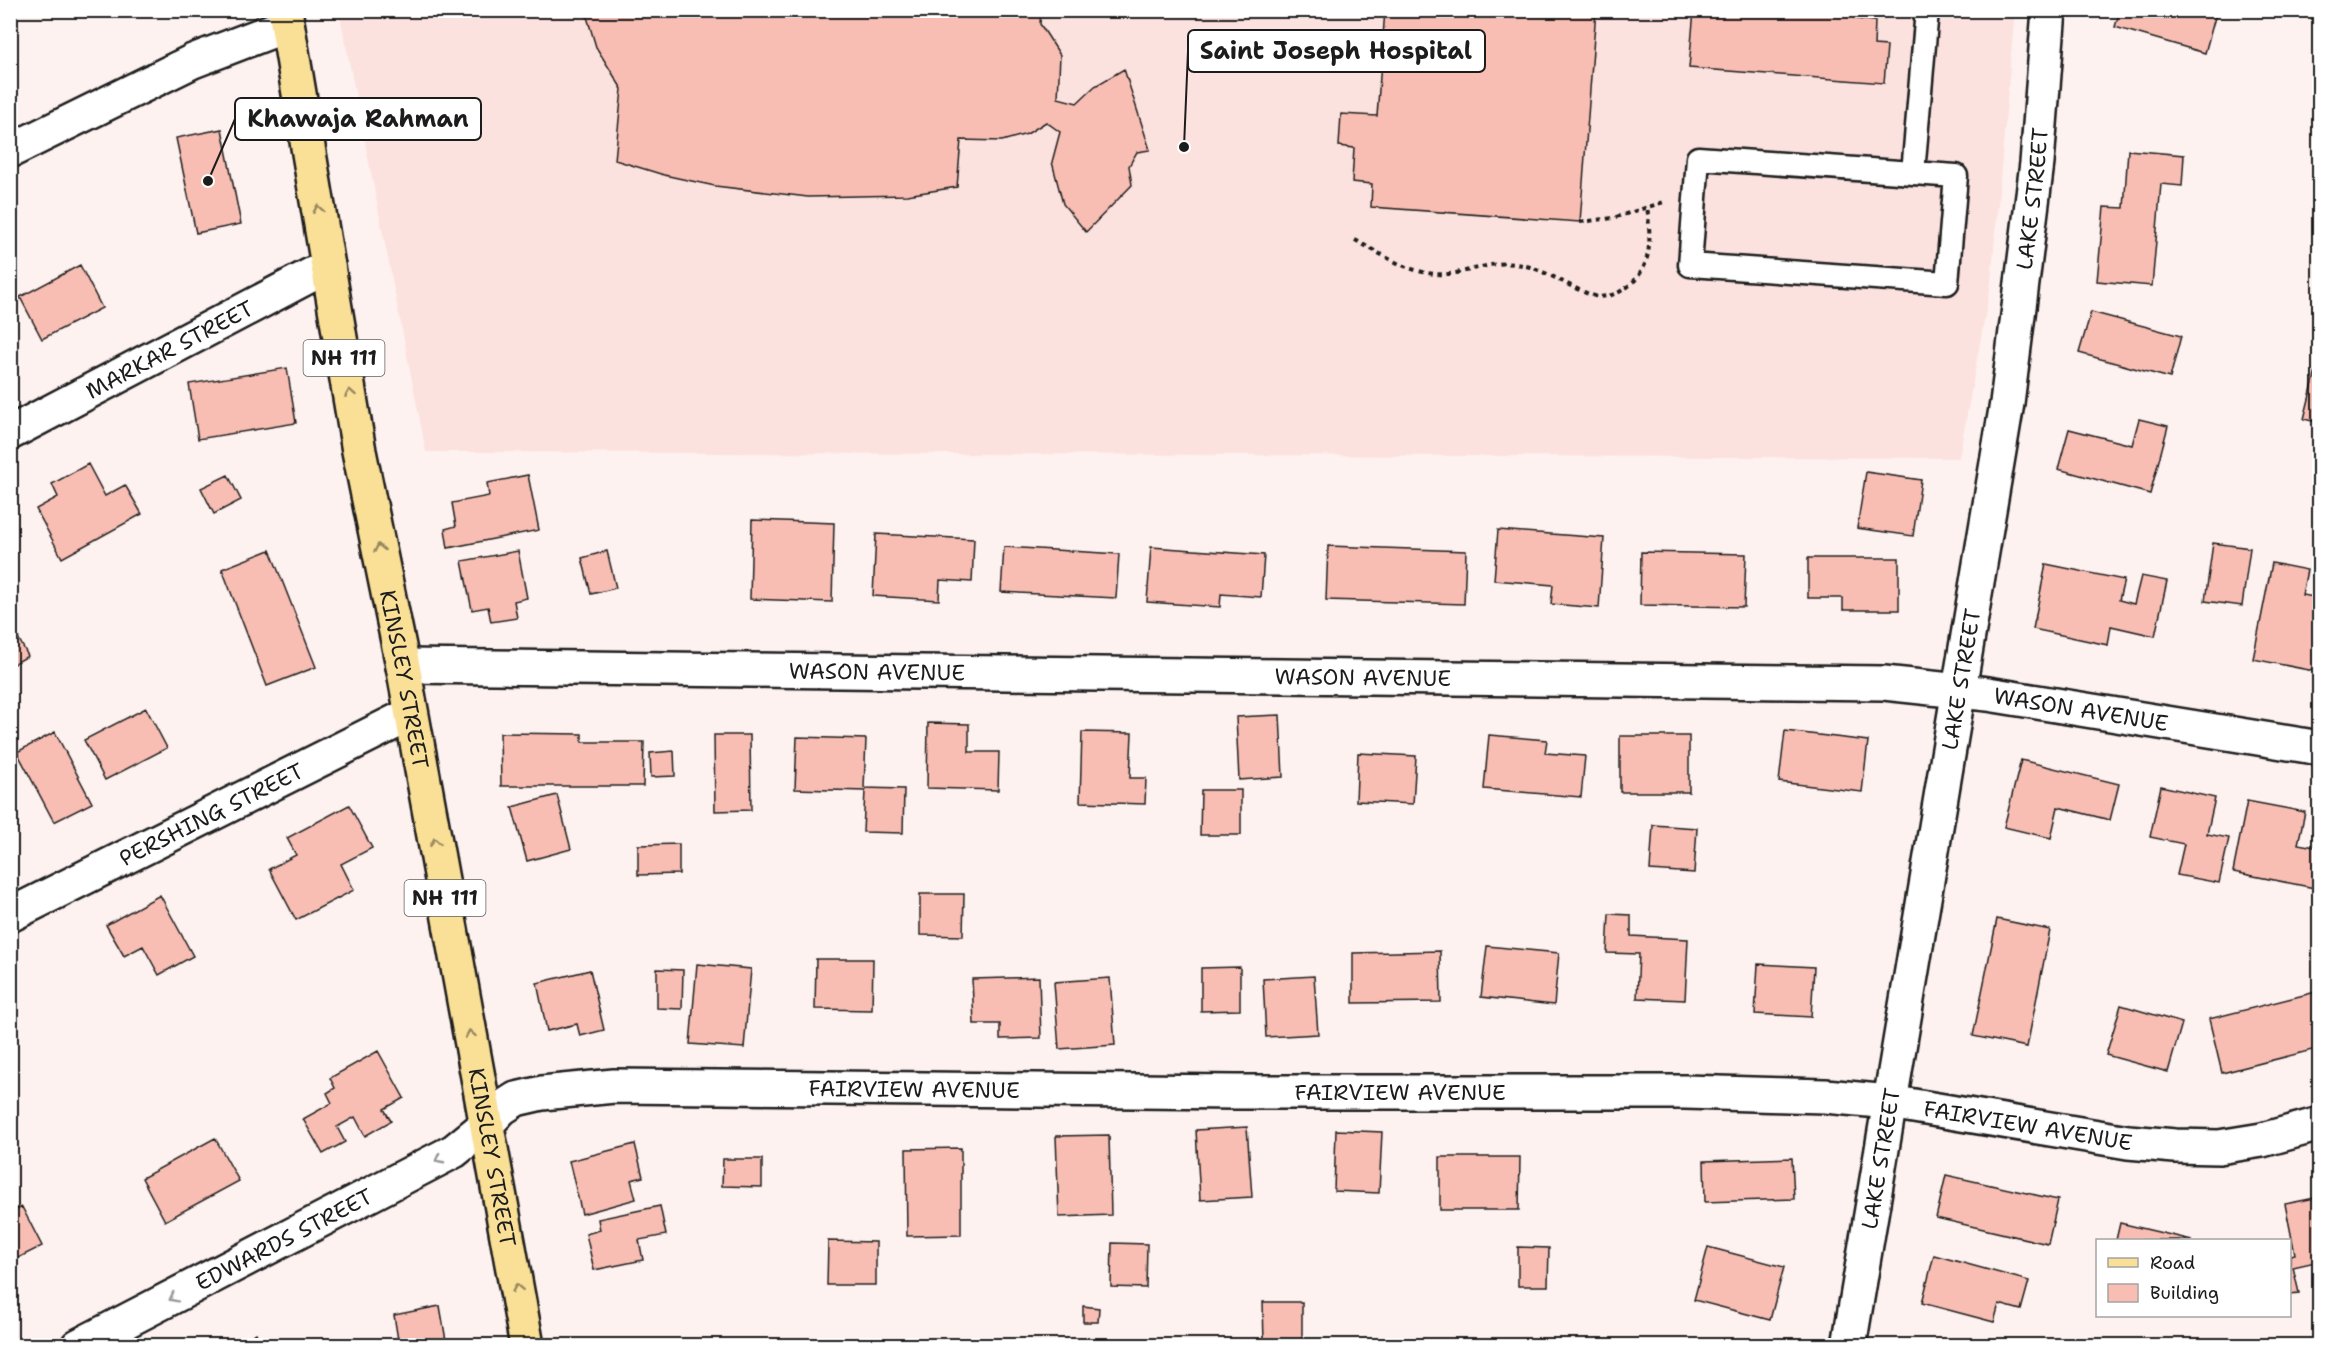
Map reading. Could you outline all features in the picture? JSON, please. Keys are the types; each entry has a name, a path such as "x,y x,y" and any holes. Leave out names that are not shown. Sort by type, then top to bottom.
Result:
{"main road":[{"name":"KINSLEY STREET","path":"286,18 359,451 403,666 527,1346"}],"street":[{"name":"LAKE STREET","path":"1849,1346 2007,403 2037,164 2049,10"},
{"path":"10,151 286,18"},
{"name":"MARKAR STREET","path":"10,433 328,266"},
{"name":"WASON AVENUE","path":"403,666 1884,683 1958,690 2319,748"},
{"name":"PERSHING STREET","path":"10,915 411,714"},
{"name":"FAIRVIEW AVENUE","path":"486,1125 502,1108 516,1099 542,1093 614,1086 1236,1092 1685,1092 1825,1096 1890,1102 2128,1142 2219,1147 2262,1140 2319,1124"},
{"name":"EDWARDS STREET","path":"78,1346 454,1151 486,1125"}],"lane":[{"path":"1913,173 1927,10"},
{"path":"1698,158 1913,173 1956,176 1947,283 1690,265 1698,158"}],"path":[{"path":"1580,222 1613,218 1662,202 1695,203"},
{"path":"1354,240 1407,267 1427,273 1448,274 1501,262 1521,264 1598,297 1614,295 1631,285 1646,264 1650,245 1647,206"}],"shaded area":[{"path":"339,11 2015,11 1991,284 1959,458 426,452"}],"building":[{"path":"585,10 1041,10 1040,24 1060,55 1058,98 1077,103 1095,86 1124,69 1150,150 1137,152 1129,166 1132,185 1086,232 1063,204 1052,162 1060,132 1046,122 1027,134 1002,141 961,140 957,187 907,195 808,197 715,186 664,175 615,160 622,89 596,47"},
{"path":"1385,10 1596,10 1580,222 1371,207 1372,184 1352,182 1354,148 1339,146 1341,114 1377,116"},
{"path":"1694,10 1857,10 1857,19 1875,21 1874,45 1887,46 1884,83 1689,68"},
{"path":"2120,10 2217,10 2205,53 2115,27"},
{"path":"222,129 241,224 196,233 176,138"},
{"path":"2128,150 2184,155 2182,186 2161,184 2152,286 2097,281 2104,207 2124,208"},
{"path":"80,265 102,308 42,339 20,297"},
{"path":"2091,312 2181,336 2170,378 2079,353"},
{"path":"2318,363 2320,363 2320,423 2304,419"},
{"path":"287,368 296,423 198,439 189,384"},
{"path":"2139,419 2168,426 2150,494 2058,469 2069,429 2132,445"},
{"path":"88,464 105,496 125,485 142,514 62,558 36,509 58,497 52,484"},
{"path":"1866,472 1921,480 1913,536 1857,528"},
{"path":"228,475 241,500 214,514 201,488"},
{"path":"528,475 539,530 448,548 445,529 456,526 452,503 489,496 487,483"},
{"path":"752,520 834,523 832,602 750,599"},
{"path":"1498,530 1604,538 1599,608 1551,604 1553,585 1494,580"},
{"path":"876,534 974,539 972,582 940,580 939,600 873,596"},
{"path":"2213,543 2250,548 2242,606 2205,601"},
{"path":"1328,546 1466,551 1464,604 1326,600"},
{"path":"1004,547 1119,554 1116,598 1001,592"},
{"path":"1151,547 1264,555 1261,597 1221,594 1220,607 1147,602"},
{"path":"270,550 316,667 267,686 222,569"},
{"path":"518,551 527,598 514,601 517,618 491,622 488,607 472,610 462,561"},
{"path":"607,551 616,588 591,594 582,558"},
{"path":"1641,552 1746,554 1744,607 1640,605"},
{"path":"1808,558 1899,558 1899,610 1843,610 1843,598 1808,598"},
{"path":"2272,563 2307,570 2302,595 2320,598 2320,644 2314,671 2253,659"},
{"path":"2046,564 2124,580 2119,600 2134,604 2141,576 2167,581 2155,636 2111,626 2108,645 2033,629"},
{"path":"10,623 28,656 10,666"},
{"path":"146,708 167,748 105,780 84,740"},
{"path":"1280,715 1283,777 1239,780 1236,717"},
{"path":"928,723 969,724 969,752 999,752 998,790 927,788"},
{"path":"1785,731 1868,741 1862,792 1779,782"},
{"path":"55,732 92,803 54,822 17,752"},
{"path":"1082,732 1132,733 1130,778 1146,778 1145,804 1080,802"},
{"path":"500,733 582,734 582,742 644,742 643,786 501,786"},
{"path":"714,735 750,735 751,810 715,811"},
{"path":"1489,735 1547,740 1545,753 1585,756 1581,797 1484,789"},
{"path":"1620,736 1689,736 1689,792 1620,792"},
{"path":"797,737 866,739 864,788 904,789 903,833 863,832 865,791 795,789"},
{"path":"674,751 675,776 651,777 650,753"},
{"path":"1358,753 1416,756 1413,804 1356,801"},
{"path":"2021,760 2119,784 2110,820 2058,807 2051,838 2004,827"},
{"path":"2161,786 2215,798 2207,834 2229,838 2219,883 2177,875 2184,844 2150,837"},
{"path":"1201,790 1241,790 1241,835 1200,835"},
{"path":"557,795 571,849 527,861 512,807"},
{"path":"2247,801 2305,812 2298,844 2320,848 2320,889 2233,872"},
{"path":"349,805 372,848 341,864 354,890 296,920 269,869 296,855 287,838"},
{"path":"1653,825 1697,828 1694,873 1650,870"},
{"path":"679,844 679,874 638,875 638,845"},
{"path":"920,894 964,894 963,936 920,935"},
{"path":"160,895 193,956 159,975 143,946 124,956 106,925"},
{"path":"1609,914 1631,915 1631,936 1688,939 1685,1000 1637,998 1639,954 1607,953"},
{"path":"1997,919 2050,930 2027,1047 1973,1036"},
{"path":"1487,946 1559,953 1554,1005 1481,997"},
{"path":"1440,951 1441,1002 1353,1003 1353,953"},
{"path":"816,959 873,959 872,1010 815,1009"},
{"path":"697,964 751,969 744,1048 690,1044"},
{"path":"1758,964 1814,967 1811,1017 1755,1014"},
{"path":"1240,967 1240,1010 1201,1011 1201,968"},
{"path":"657,969 683,970 682,1009 657,1008"},
{"path":"590,970 604,1030 580,1036 577,1024 547,1031 537,983"},
{"path":"1314,976 1318,1034 1266,1037 1263,979"},
{"path":"1039,977 1041,1038 1000,1039 1000,1024 974,1024 972,979"},
{"path":"1110,978 1115,1045 1059,1049 1054,982"},
{"path":"2320,991 2320,1048 2222,1073 2209,1019"},
{"path":"2121,1005 2182,1023 2168,1072 2106,1055"},
{"path":"378,1051 404,1098 384,1109 391,1121 365,1136 355,1117 337,1127 345,1142 323,1154 303,1119 332,1103 327,1093 335,1088 330,1078"},
{"path":"1247,1127 1252,1197 1200,1200 1196,1130"},
{"path":"1336,1130 1382,1132 1379,1193 1334,1191"},
{"path":"1109,1135 1111,1215 1059,1217 1056,1136"},
{"path":"215,1138 239,1181 165,1221 142,1178"},
{"path":"635,1144 643,1177 631,1180 636,1199 582,1214 569,1161"},
{"path":"961,1148 961,1235 907,1236 906,1149"},
{"path":"1440,1157 1520,1157 1519,1210 1440,1210"},
{"path":"1792,1158 1794,1199 1705,1202 1704,1161"},
{"path":"723,1159 762,1159 762,1187 722,1186"},
{"path":"1946,1175 2058,1200 2048,1244 1936,1218"},
{"path":"2320,1197 2320,1261 2293,1267 2299,1293 2291,1294 2291,1255 2295,1254 2285,1204"},
{"path":"660,1206 666,1235 639,1240 643,1260 594,1270 586,1234 600,1230 598,1219"},
{"path":"22,1207 42,1246 16,1259 10,1248 10,1213"},
{"path":"2120,1223 2188,1239 2116,1239"},
{"path":"828,1241 876,1242 876,1285 827,1285"},
{"path":"1112,1243 1147,1244 1146,1288 1111,1287"},
{"path":"1518,1247 1549,1248 1548,1286 1518,1286"},
{"path":"1708,1247 1784,1267 1770,1320 1694,1300"},
{"path":"1934,1255 2029,1281 2021,1310 1999,1304 1994,1322 1922,1303"},
{"path":"1263,1302 1302,1302 1302,1343 1264,1343"},
{"path":"440,1306 447,1346 399,1346 394,1315"},
{"path":"1083,1306 1099,1308 1098,1322 1083,1322"},
{"path":"256,1333 262,1346 232,1346"}],"place":[{"name":"Saint Joseph Hospital","path":"1184,147"},
{"name":"Khawaja Rahman","path":"208,181"}]}
